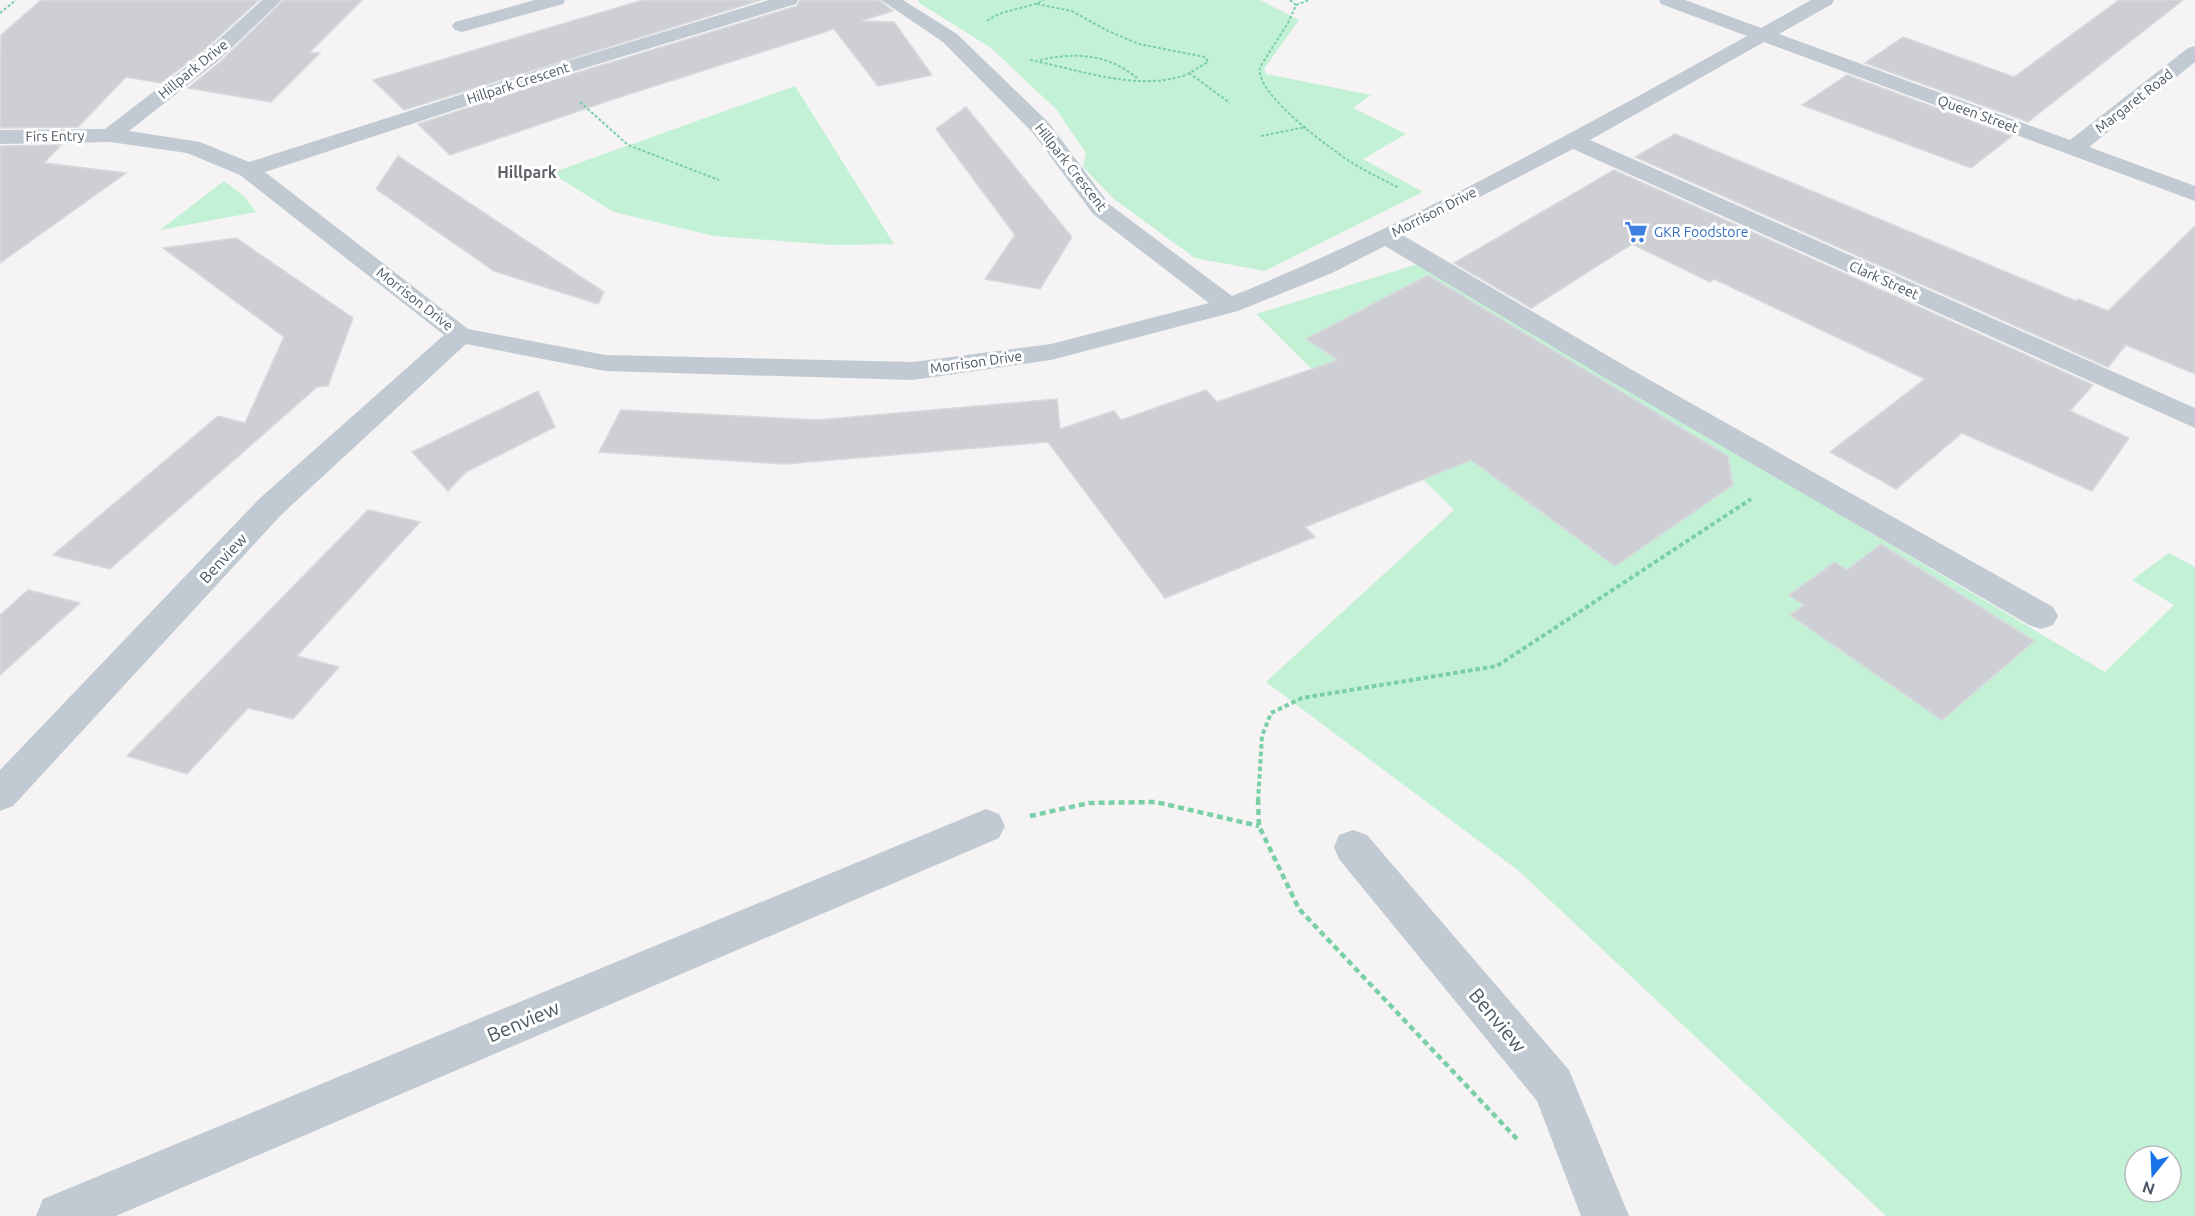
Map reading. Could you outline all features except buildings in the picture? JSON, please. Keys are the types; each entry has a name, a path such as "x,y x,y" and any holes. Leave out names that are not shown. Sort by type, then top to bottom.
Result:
{"street":[{"name":"Hillpark Drive","path":"111,135 211,57 273,0"},
{"path":"462,26 556,0"},
{"name":"Hillpark Crescent","path":"248,170 548,73 789,0"},
{"name":"Hillpark Crescent","path":"890,0 950,38 1041,128 1101,209 1229,306"},
{"name":"Queen Street","path":"1668,0 2195,194"},
{"name":"Morrison Drive","path":"111,135 192,147 248,170 460,335 606,363 913,371 1051,352 1229,306 1323,268 1388,237 1573,141 1825,0"},
{"name":"Margaret Road","path":"2073,149 2195,52"},
{"name":"Firs Entry","path":"0,137 111,135"},
{"name":"Clark Street","path":"1573,141 2195,419"},
{"path":"1388,237 1622,376 2041,616"},
{"name":"Benview","path":"0,795 270,507 460,335"},
{"name":"Benview","path":"60,1216 986,826"},
{"name":"Benview","path":"1353,847 1553,1086 1605,1216"}],"path":[{"path":"0,13 15,0"},
{"path":"1037,4 1044,0"},
{"path":"1290,0 1296,5"},
{"path":"1296,5 1309,0"},
{"path":"983,25 995,14 1012,8 1037,4 1072,11 1106,30 1139,44 1205,57 1208,62 1176,78 1137,79 1027,60"},
{"path":"1296,5 1293,18 1265,58 1259,72 1262,85 1306,127 1346,159 1440,209"},
{"path":"1037,61 1061,55 1095,56 1110,61 1130,72 1137,79"},
{"path":"548,73 628,145 719,180"},
{"path":"1189,73 1230,103"},
{"path":"1261,136 1306,127"},
{"path":"1525,1148 1299,909 1259,825 1258,787 1262,736 1271,713 1302,698 1497,666 1791,473"},
{"path":"986,826 1089,803 1156,802 1259,825"}],"green space":[{"path":"919,0 1260,0 1299,20 1264,69 1266,74 1371,95 1353,108 1406,134 1363,159 1423,192 1265,271 1195,258 1114,199 1083,167 1086,153 1056,109 991,48 918,2"},
{"path":"795,86 894,244 834,245 714,236 614,212 551,173"},
{"path":"224,181 245,197 256,212 160,230"},
{"path":"1418,264 2105,672 2174,605 2132,580 2169,553 2195,567 2195,1216 1886,1216 1519,871 1266,682 1454,510 1256,314"}],"place":[{"name":"GKR Foodstore","path":"1636,232"}],"district":[{"name":"Hillpark","path":"527,172"}]}
